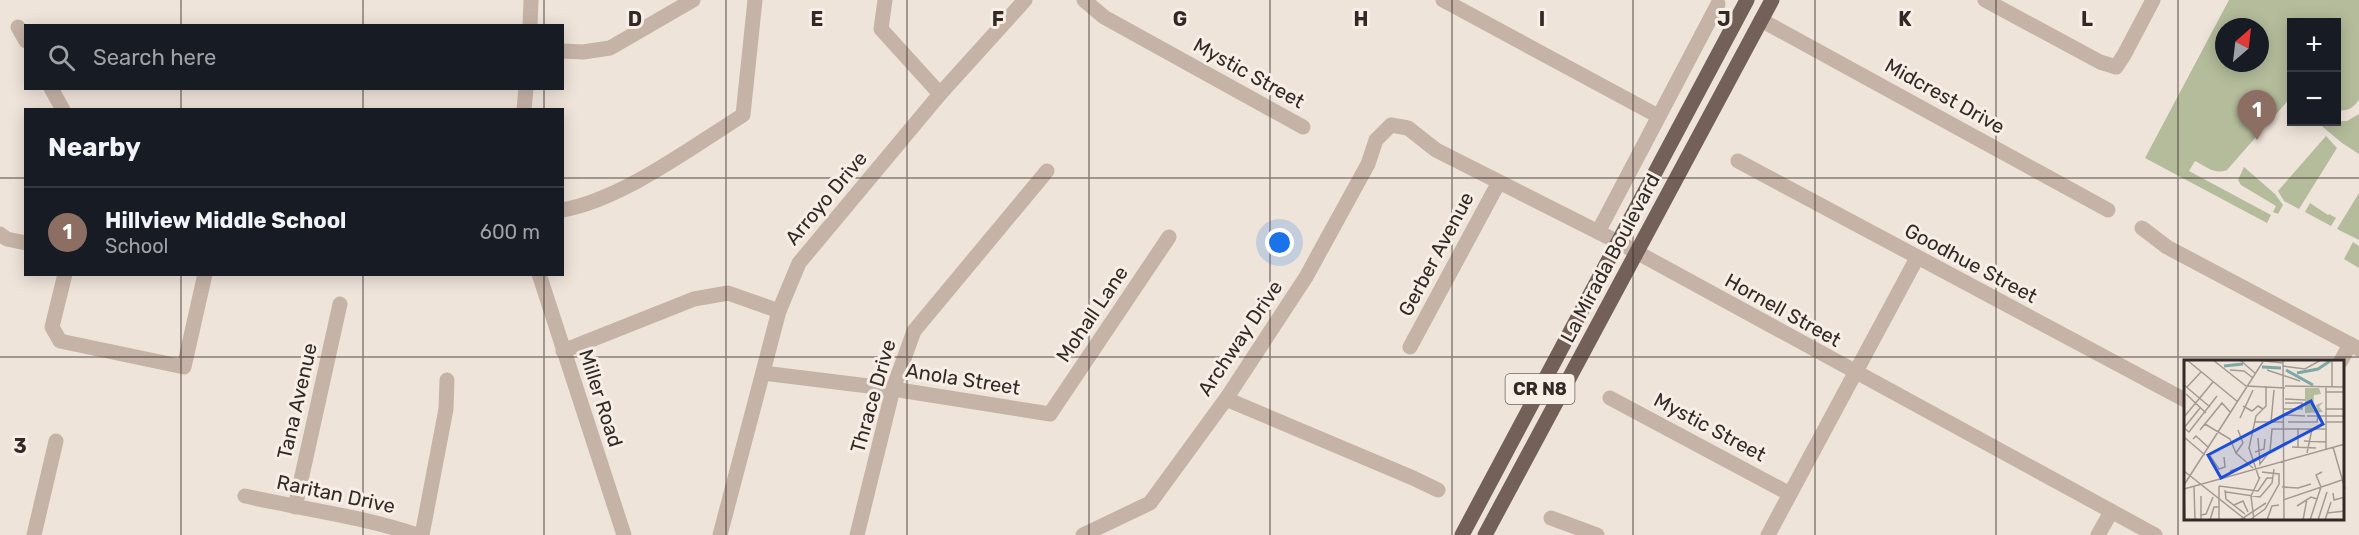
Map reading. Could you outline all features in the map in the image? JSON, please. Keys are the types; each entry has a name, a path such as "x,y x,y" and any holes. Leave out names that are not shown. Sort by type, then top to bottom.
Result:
{"main road":[{"name":"La Mirada Boulevard","path":"1462,535 1748,0"},
{"name":"La Mirada Boulevard","path":"1485,535 1772,0"}],"street":[{"path":"530,24 531,0"},
{"path":"564,51 583,52 610,48 693,0"},
{"path":"564,210 600,201 743,115 755,0"},
{"path":"885,0 881,28 940,94"},
{"name":"Arroyo Drive","path":"720,535 778,311 799,263 940,94 1024,0"},
{"name":"Mystic Street","path":"1084,0 1104,17 1303,127"},
{"path":"1443,0 1658,116"},
{"path":"1985,0 2100,62 2116,67 2153,0"},
{"name":"La Mirada Boulevard","path":"1598,232 1718,4"},
{"name":"Midcrest Drive","path":"1761,20 2108,210"},
{"path":"18,27 24,38"},
{"path":"52,90 62,108"},
{"path":"525,108 526,90"},
{"name":"Hornell Street","path":"1391,125 1408,128 1436,150 1598,232 2155,535"},
{"name":"Archway Drive","path":"1083,535 1150,503 1226,399 1306,277 1368,164 1376,140 1391,125"},
{"name":"Goodhue Street","path":"1738,161 2184,399"},
{"name":"Thrace Drive","path":"857,535 892,389 914,331 1047,171"},
{"name":"Gerber Avenue","path":"1410,347 1499,182"},
{"path":"2142,228 2167,247 2355,346 2342,360"},
{"path":"0,234 7,239 24,243"},
{"name":"Mohall Lane","path":"1050,414 1169,237"},
{"path":"1768,535 1917,258"},
{"path":"65,276 52,327 60,341 184,367 205,276"},
{"name":"Miller Road","path":"541,276 624,535"},
{"path":"563,351 694,299 728,293 778,311"},
{"name":"Tana Avenue","path":"295,507 340,304"},
{"name":"Anola Street","path":"763,373 892,389 1050,414"},
{"path":"422,535 446,409 447,380"},
{"name":"Mystic Street","path":"1610,398 1790,494"},
{"path":"1226,399 1438,490"},
{"path":"34,535 56,441"},
{"name":"Raritan Drive","path":"245,496 382,523 417,535"},
{"path":"2098,535 2111,512"},
{"path":"1551,518 1597,535"}],"green space":[{"path":"2229,0 2359,0 2359,100 2350,109 2341,110 2341,18 2287,18 2287,102 2227,170 2214,171 2195,161 2189,171 2271,215 2267,223 2145,158 2215,26 2215,72 2269,72 2269,18 2219,18"},
{"path":"2359,114 2359,154 2322,126 2341,126 2341,121 2347,121"},
{"path":"2326,136 2337,148 2299,209 2284,201 2278,191"},
{"path":"2244,167 2275,194 2283,205 2278,214 2273,212 2276,206 2241,185 2238,180"},
{"path":"2359,193 2359,240 2337,229"},
{"path":"2310,203 2336,218 2331,226 2305,212"},
{"path":"2353,242 2359,246 2359,268 2344,259"}],"place":[{"name":"Hillview Middle School","path":"2257,140"}]}
